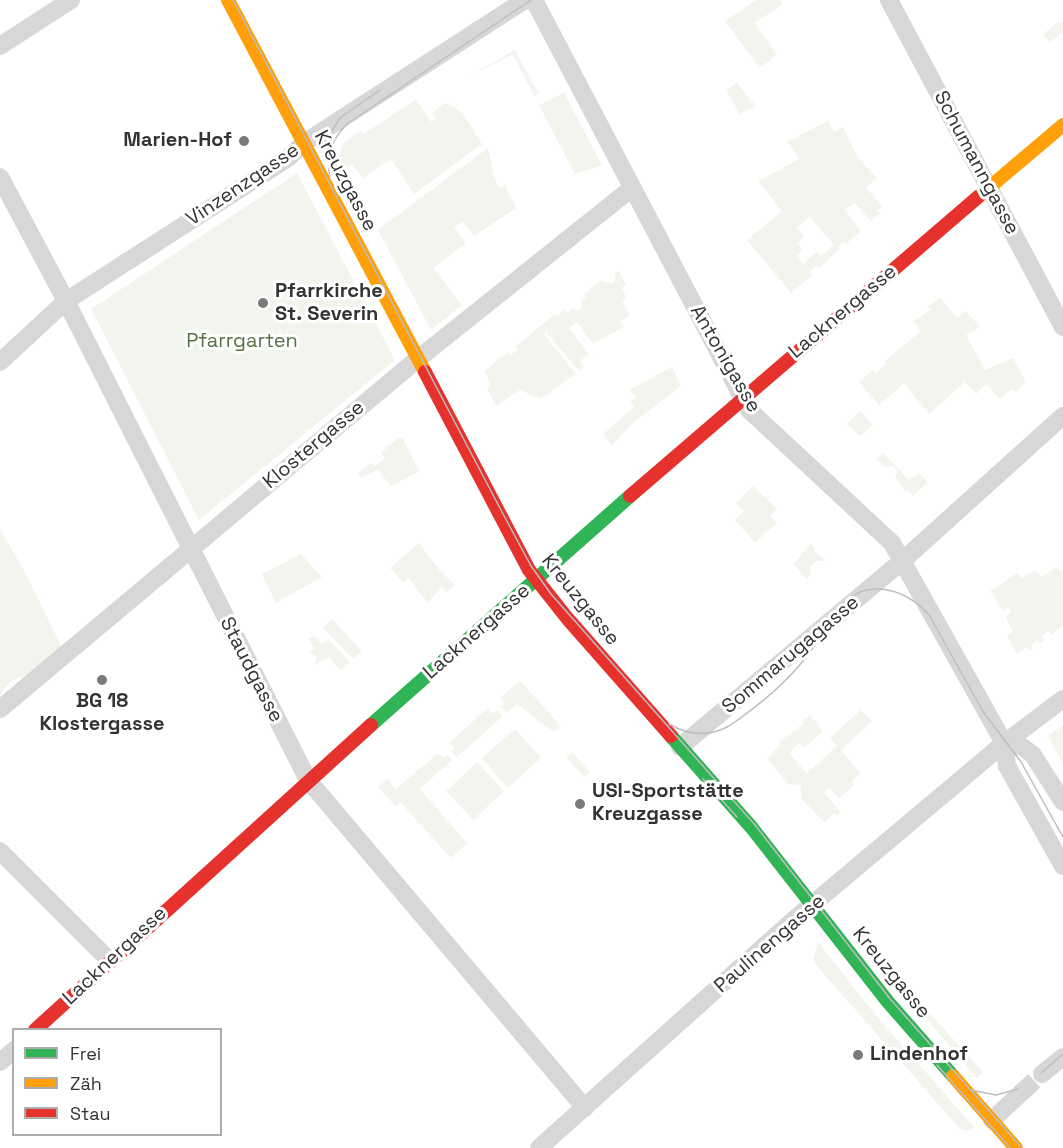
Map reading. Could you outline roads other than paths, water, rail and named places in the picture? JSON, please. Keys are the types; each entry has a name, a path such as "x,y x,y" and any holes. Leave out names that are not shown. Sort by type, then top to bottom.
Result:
{"street":[{"path":"0,46 71,0"},
{"name":"Kreuzgasse","path":"228,0 536,581 752,828 888,1002 1016,1148"},
{"name":"Vinzenzgasse","path":"0,362 66,302 288,158 304,143 525,0"},
{"name":"Antonigasse","path":"534,0 749,410 892,543 1004,743 1007,766 1063,866"},
{"name":"Schumanngasse","path":"889,0 1063,327"},
{"name":"Lacknergasse","path":"36,1028 308,780 742,397 1063,125"},
{"name":"Staudgasse","path":"0,177 66,302 189,549 308,780 585,1108"},
{"name":"Klostergasse","path":"0,709 417,360 632,188"},
{"name":"Sommarugagasse","path":"680,747 901,562 1063,416"},
{"name":"Paulinengasse","path":"539,1148 812,906 1004,743 1063,699"},
{"path":"1004,743 1023,747 1033,756 1063,802"},
{"path":"0,851 109,960"},
{"path":"0,1062 12,1052"},
{"path":"1042,1074 1063,1057"},
{"path":"992,1120 1021,1093"}],"tunnel":[{"path":"1021,1093 1042,1074"}],"tram line":[{"path":"233,0 531,566 551,594 755,825 891,1000 1022,1148"},
{"path":"330,179 331,149 337,136 347,124 531,0"},
{"path":"323,144 341,117 380,90"},
{"path":"669,724 699,733 714,732 729,726 791,675 812,650 834,614 849,599 860,592 872,589 897,593 908,598 929,615 984,713 1021,762 1063,837"},
{"path":"703,779 737,817"},
{"path":"1041,1073 1063,1054"},
{"path":"937,1065 1010,1148"},
{"path":"971,1090 996,1095 1018,1089"}],"place":[{"name":"Marien-Hof","path":"244,141"},
{"name":"Pfarrkirche St. Severin","path":"263,303"},
{"name":"BG 18 Klostergasse","path":"102,680"},
{"name":"USI-Sportstätte Kreuzgasse","path":"580,804"},
{"name":"Lindenhof","path":"858,1055"}],"park label":[{"name":"Pfarrgarten","path":"242,342"}]}
